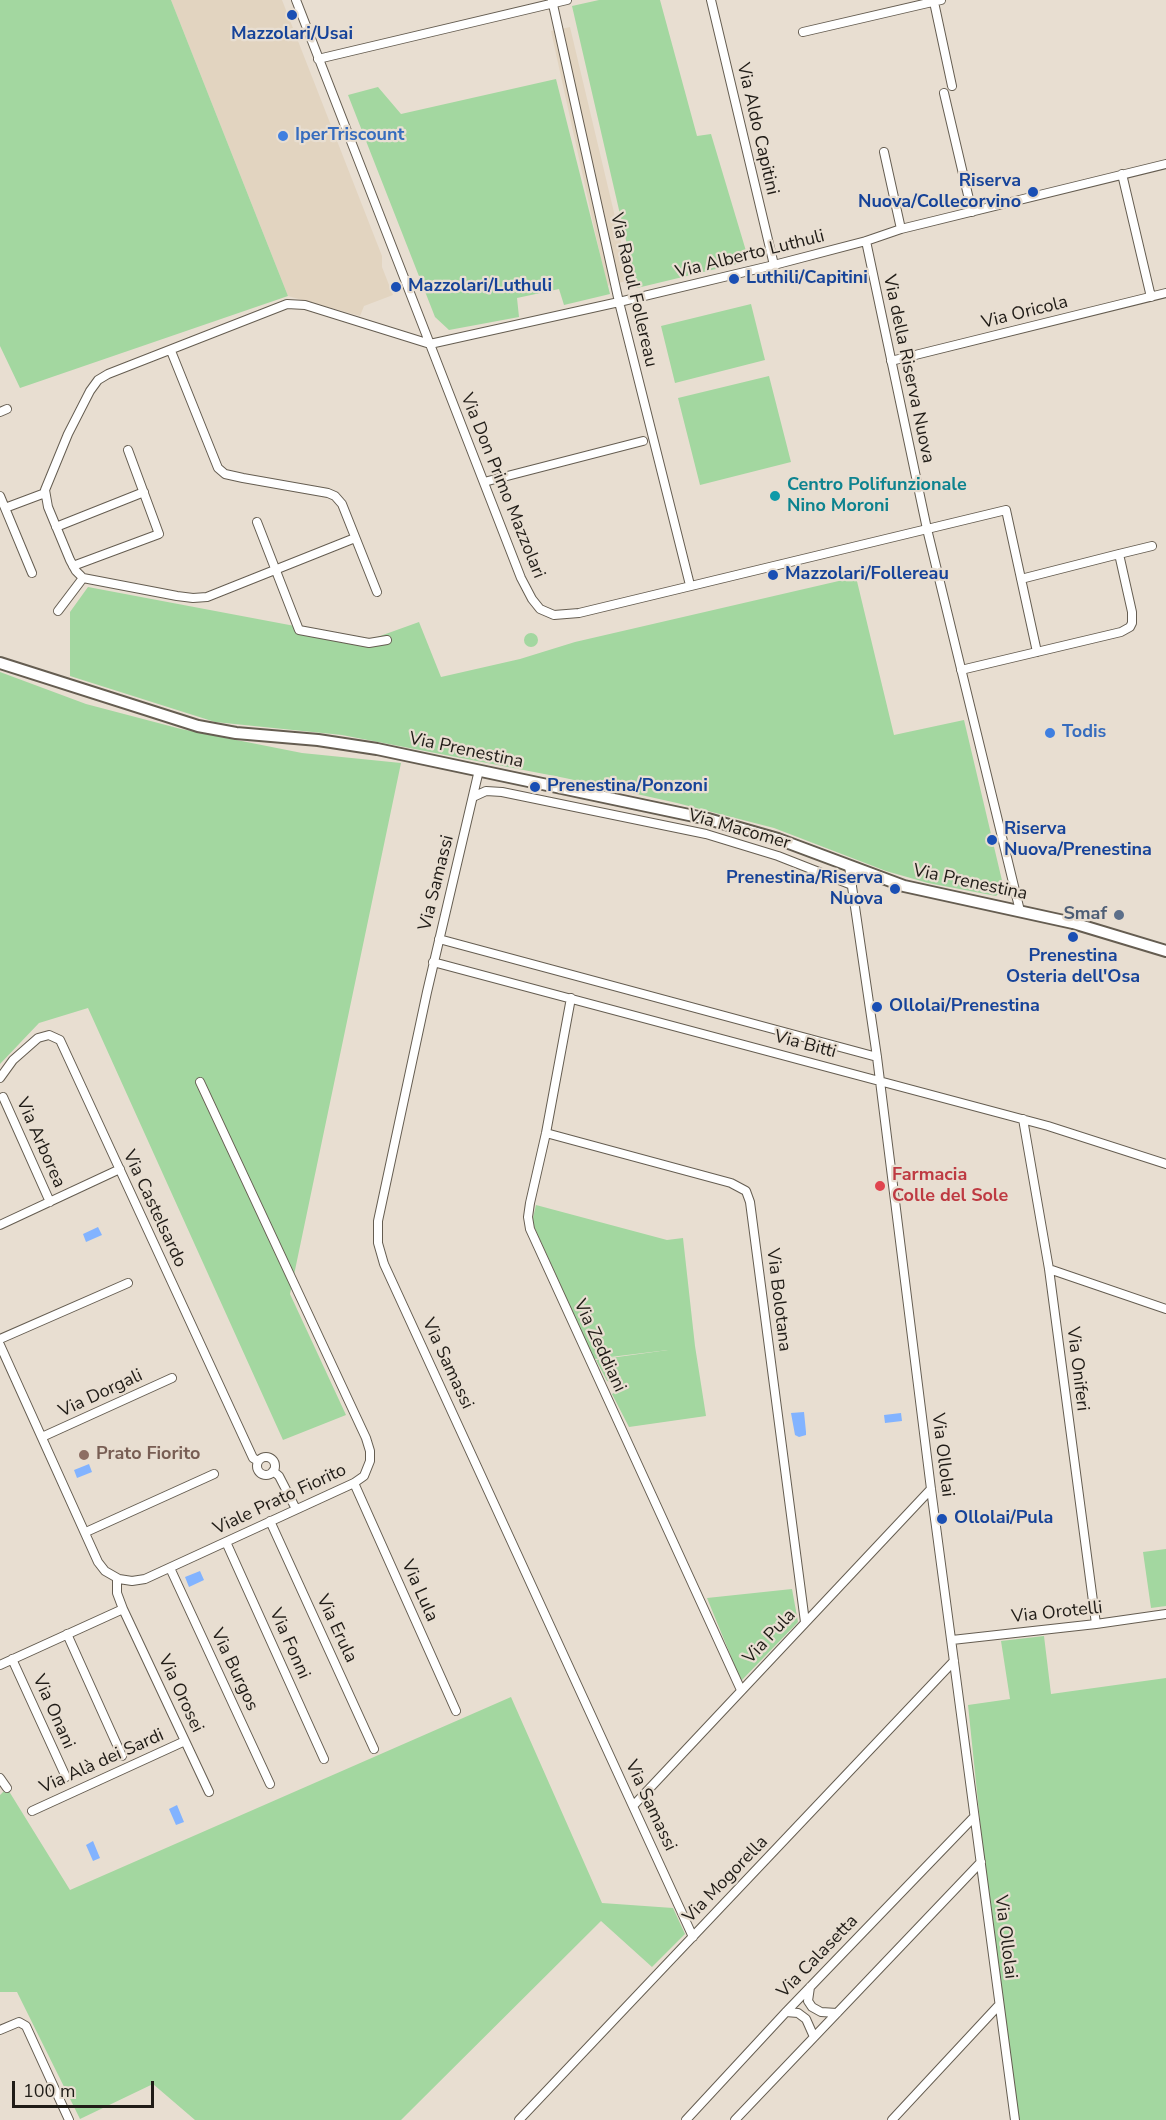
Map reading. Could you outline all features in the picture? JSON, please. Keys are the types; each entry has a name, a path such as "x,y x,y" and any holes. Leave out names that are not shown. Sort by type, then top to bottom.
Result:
{"main road":[{"name":"Via Prenestina","path":"0,663 198,726 236,733 354,745 724,823 785,842 904,886 1020,910 1105,932 1166,951"}],"street":[{"name":"Via Don Primo Mazzolari","path":"296,0 526,589 537,607 546,613 563,615 579,613 1006,510 1021,579"},
{"path":"318,59 567,0"},
{"name":"Via Aldo Capitini","path":"711,0 774,265"},
{"path":"803,32 938,1 952,86"},
{"name":"Via Raoul Follereau","path":"552,2 619,302 690,585"},
{"path":"944,93 972,212"},
{"path":"884,152 901,229"},
{"path":"866,241 901,229 1166,164"},
{"path":"1122,174 1151,297"},
{"name":"Via Alberto Luthuli","path":"430,344 619,302 866,241"},
{"name":"Via della Riserva Nuova","path":"866,241 927,529 1020,910"},
{"name":"Via Oricola","path":"891,361 1166,293"},
{"path":"355,538 200,598 155,592 83,578 73,566 45,493 68,434 95,383 108,374 287,304 305,305 430,344"},
{"path":"171,351 219,470 228,475 255,481 332,495 341,502 377,592"},
{"path":"484,482 643,441"},
{"path":"73,566 159,534 129,450"},
{"path":"56,526 144,492"},
{"path":"5,508 45,493"},
{"path":"0,496 32,573"},
{"path":"257,522 299,630 369,643 387,640"},
{"path":"1037,652 1021,579 1152,546"},
{"path":"961,670 1121,632 1131,626 1132,612 1119,554"},
{"path":"58,611 83,578"},
{"name":"Via Samassi","path":"479,770 438,939 378,1221 378,1246 693,1937"},
{"name":"Via Macomer","path":"473,797 486,791 497,791 696,832 734,841 852,885"},
{"name":"Via Ollolai","path":"849,866 877,1057 931,1489 1015,2120"},
{"name":"Via Bitti","path":"438,939 877,1057"},
{"name":"Via Bitti","path":"433,962 1023,1119 1166,1164"},
{"name":"Via Zeddiani","path":"571,998 546,1133 529,1207 531,1234 741,1690"},
{"name":"Via Castelsardo","path":"0,1078 14,1060 38,1038 49,1035 58,1038 253,1458 258,1461"},
{"name":"Viale Prato Fiorito","path":"117,1578 140,1581 170,1568 354,1483 364,1476 370,1466 371,1454 366,1438 200,1082"},
{"name":"Via Arborea","path":"3,1097 50,1202"},
{"name":"Via Oniferi","path":"1023,1119 1049,1269 1096,1624"},
{"name":"Via Bolotana","path":"546,1133 734,1184 743,1189 748,1196 805,1622"},
{"path":"0,1225 120,1169"},
{"path":"1049,1269 1166,1309"},
{"path":"0,1339 128,1283"},
{"path":"0,1345 100,1564 105,1571 117,1578"},
{"name":"Via Dorgali","path":"42,1437 172,1378"},
{"name":"Via Castelsardo","path":"264,1458 270,1459 274,1464 273,1471 268,1475 261,1474 257,1468 258,1461 264,1458"},
{"name":"Via Castelsardo","path":"273,1471 279,1476 296,1509"},
{"path":"86,1532 214,1474"},
{"name":"Via Lula","path":"354,1483 456,1711"},
{"name":"Via Pula","path":"633,1806 931,1489"},
{"name":"Via Erula","path":"270,1521 374,1749"},
{"name":"Via Fonni","path":"226,1542 324,1759"},
{"name":"Via Burgos","path":"170,1568 270,1784"},
{"name":"Via Orosei","path":"117,1578 117,1593 123,1609 209,1792"},
{"path":"0,1665 123,1609"},
{"name":"Via Orotelli","path":"952,1640 1165,1614"},
{"path":"67,1634 122,1756"},
{"name":"Via Onani","path":"12,1659 66,1777"},
{"name":"Via Mogorella","path":"519,2120 954,1660"},
{"name":"Via Alà dei Sardi","path":"32,1810 185,1741"},
{"path":"0,1778 7,1788"},
{"name":"Via Calasetta","path":"686,2120 786,2012 974,1817"},
{"path":"735,2120 981,1863"},
{"path":"810,1987 808,2001 812,2007 821,2012 837,2013"},
{"path":"892,2120 999,2005"},
{"path":"786,2012 798,2013 806,2019 814,2037"},
{"path":"0,2030 22,2022 26,2026 69,2120"}],"shaded area":[{"path":"171,0 282,0 382,256 382,267 393,295 364,306 360,316 288,296"},
{"path":"570,27 630,280 607,286 551,31"}],"green space":[{"path":"0,0 171,0 288,296 20,388 0,346"},
{"path":"599,0 660,0 697,136 711,134 749,261 637,288 572,6"},
{"path":"556,79 610,294 564,305 559,289 517,298 519,317 449,330 435,317 348,95 378,87 401,114"},
{"path":"751,304 765,360 675,383 661,326"},
{"path":"769,376 791,462 700,485 678,398"},
{"path":"856,577 894,735 964,720 1004,889 996,896 928,883 886,871 774,828 677,803 565,778 342,735 215,722 70,676 70,612 88,587 369,640 419,622 441,677 520,659 575,642"},
{"path":"528,633 534,633 538,640 534,647 528,647 524,643 524,637"},
{"path":"0,672 86,704 181,729 302,753 401,763 290,1294 346,1415 283,1440 88,1008 39,1023 0,1064"},
{"path":"536,1205 667,1240 683,1238 695,1346 706,1416 629,1427 612,1394 619,1390 616,1383 607,1381 596,1360 668,1350 594,1359 532,1222"},
{"path":"1166,1549 1166,1606 1151,1608 1143,1552"},
{"path":"792,1589 798,1622 741,1681 707,1598"},
{"path":"1044,1636 1051,1694 1166,1678 1166,2120 1014,2120 999,2005 968,1705 1010,1699 1001,1641"},
{"path":"511,1697 602,1903 673,1908 685,1934 652,1967 601,1921 401,2120 195,2120 153,2084 80,2119 17,1992 0,1992 0,1795 7,1788 70,1890"}],"water":[{"path":"98,1227 102,1235 86,1242 83,1234"},
{"path":"804,1412 806,1435 799,1437 795,1435 791,1413"},
{"path":"901,1413 902,1421 885,1423 884,1415"},
{"path":"89,1464 92,1472 77,1478 74,1470"},
{"path":"200,1571 204,1580 189,1587 185,1577"},
{"path":"177,1805 184,1822 176,1825 169,1809"},
{"path":"93,1841 100,1858 93,1861 86,1845"}],"place":[{"name":"Mazzolari/Usai","path":"292,15"},
{"name":"IperTriscount","path":"283,136"},
{"name":"Riserva Nuova/Collecorvino","path":"1033,192"},
{"name":"Luthili/Capitini","path":"734,279"},
{"name":"Mazzolari/Luthuli","path":"396,287"},
{"name":"Centro Polifunzionale Nino Moroni","path":"775,496"},
{"name":"Mazzolari/Follereau","path":"773,575"},
{"name":"Todis","path":"1050,733"},
{"name":"Prenestina/Ponzoni","path":"535,787"},
{"name":"Riserva Nuova/Prenestina","path":"992,840"},
{"name":"Prenestina/Riserva Nuova","path":"895,889"},
{"name":"Smaf","path":"1119,915"},
{"name":"Prenestina Osteria dell'Osa","path":"1073,937"},
{"name":"Ollolai/Prenestina","path":"877,1007"},
{"name":"Farmacia Colle del Sole","path":"880,1186"},
{"name":"Prato Fiorito","path":"84,1455"},
{"name":"Ollolai/Pula","path":"942,1519"}]}
